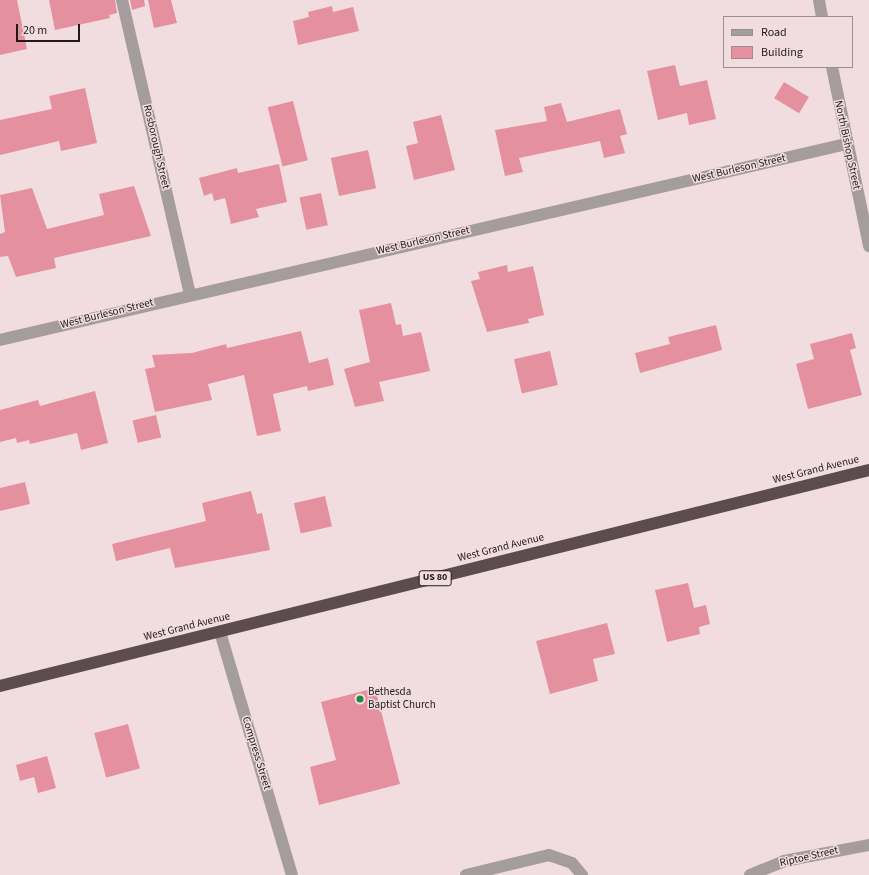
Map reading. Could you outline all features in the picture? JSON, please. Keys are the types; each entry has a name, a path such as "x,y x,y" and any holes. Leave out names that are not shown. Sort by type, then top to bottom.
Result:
{"highway":[{"name":"West Grand Avenue","path":"0,686 869,470"}],"street":[{"name":"Rosborough Street","path":"122,0 190,295"},
{"path":"819,0 822,16"},
{"name":"North Bishop Street","path":"832,68 846,144 869,246"},
{"name":"West Burleson Street","path":"0,340 846,144"},
{"name":"Compress Street","path":"220,632 292,875"},
{"name":"Riptoe Street","path":"750,875 784,861 869,845"},
{"path":"466,875 537,857 561,857 582,875"}],"building":[{"path":"0,0 17,0 27,49 0,55"},
{"path":"49,0 115,0 117,13 109,15 110,18 55,30"},
{"path":"130,0 144,0 145,6 132,10"},
{"path":"148,0 171,0 177,23 154,28"},
{"path":"332,6 333,12 353,7 359,31 298,45 293,21 309,17 308,12"},
{"path":"675,65 680,86 707,80 716,119 689,125 687,113 658,120 647,71"},
{"path":"784,82 809,97 799,113 774,98"},
{"path":"85,88 97,143 61,151 59,141 0,155 0,120 52,109 49,96"},
{"path":"293,101 308,160 283,166 268,107"},
{"path":"561,103 567,122 620,109 627,134 620,136 625,153 604,158 600,141 519,158 523,172 505,176 495,130 547,121 544,107"},
{"path":"441,115 455,170 414,180 406,146 418,143 413,122"},
{"path":"368,150 376,188 339,196 331,158"},
{"path":"279,164 287,202 256,209 259,217 231,224 225,198 214,201 212,193 204,196 199,178 237,168 238,173"},
{"path":"134,186 151,236 54,258 56,268 16,277 8,256 0,257 0,234 5,232 0,195 32,188 47,229 104,215 99,194"},
{"path":"321,193 328,225 306,230 299,198"},
{"path":"507,265 508,272 533,266 544,315 528,319 529,323 487,332 471,281 480,279 478,272"},
{"path":"391,303 396,325 401,324 403,336 421,332 430,371 379,382 384,401 355,407 344,369 370,362 359,310"},
{"path":"716,325 722,350 640,373 635,353 670,344 668,337"},
{"path":"301,331 309,363 328,358 334,385 308,391 307,386 273,394 281,431 257,436 244,375 208,384 212,400 155,412 145,369 155,367 152,355 192,353 226,344 227,348"},
{"path":"852,333 856,348 850,350 862,395 808,409 796,364 814,359 810,344"},
{"path":"550,351 558,385 522,393 514,359"},
{"path":"95,391 108,443 81,450 77,433 30,444 29,440 17,443 16,438 0,442 0,410 38,400 40,406"},
{"path":"156,415 161,437 138,443 133,420"},
{"path":"25,482 30,504 0,511 0,488"},
{"path":"251,491 257,514 262,513 270,550 175,568 170,548 116,561 112,544 206,521 202,503"},
{"path":"325,496 332,526 301,533 294,503"},
{"path":"688,583 694,608 706,605 710,624 699,627 700,634 667,642 655,590"},
{"path":"607,623 615,654 593,659 598,681 550,694 536,641"},
{"path":"375,688 400,784 319,805 310,767 336,760 321,702"},
{"path":"128,724 140,768 106,777 94,733"},
{"path":"47,756 56,788 38,793 34,777 20,781 16,765"}],"place":[{"name":"Bethesda Baptist Church","path":"360,699"}]}
